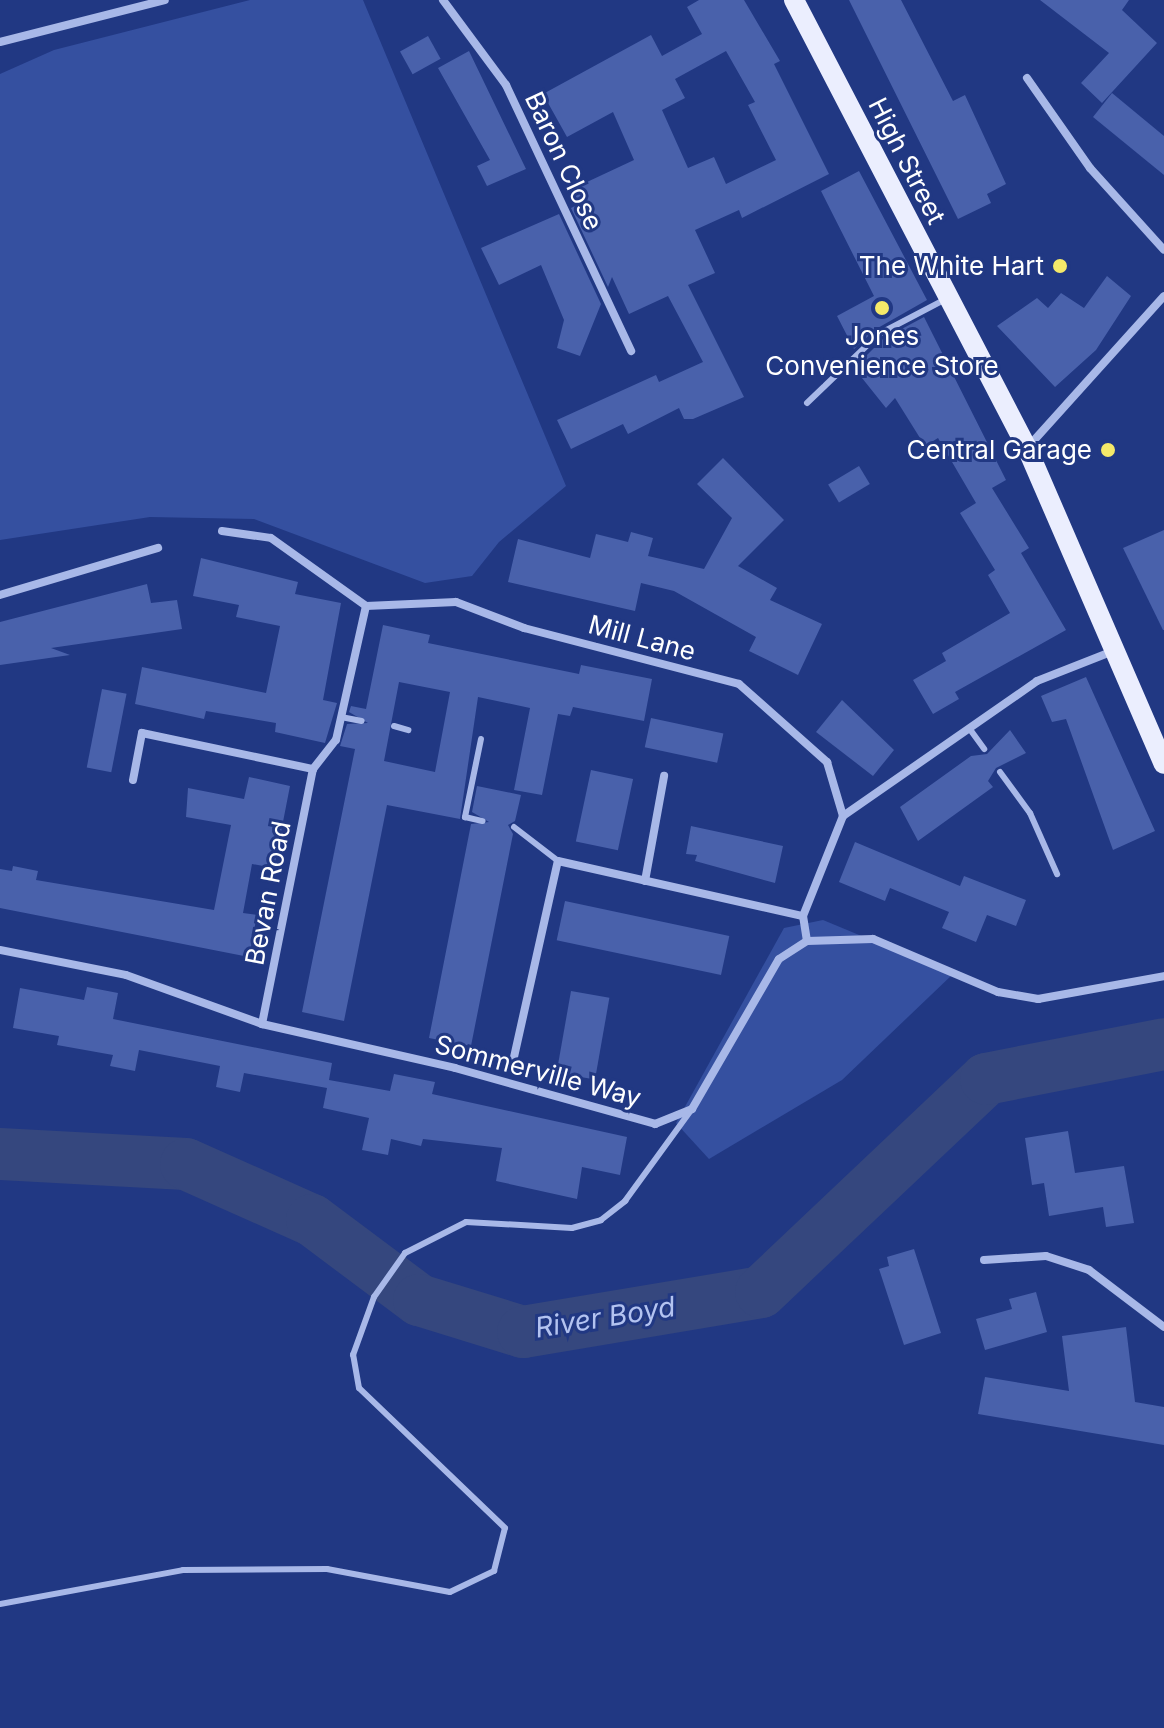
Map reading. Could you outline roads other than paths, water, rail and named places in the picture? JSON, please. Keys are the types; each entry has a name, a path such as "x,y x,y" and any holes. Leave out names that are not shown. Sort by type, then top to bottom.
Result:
{"main road":[{"name":"High Street","path":"794,0 1027,448 1164,764"}],"street":[{"path":"0,42 165,0"},
{"name":"Baron Close","path":"443,0 506,85 631,351"},
{"path":"1027,78 1090,168 1164,250"},
{"path":"1027,448 1164,296"},
{"path":"222,531 271,538 366,606"},
{"path":"0,595 158,548"},
{"name":"Mill Lane","path":"366,606 456,602 524,628 739,684 827,762 843,816"},
{"name":"Bevan Road","path":"262,1024 313,769 336,740 366,606"},
{"path":"807,941 803,916 843,816 1037,681 1114,651"},
{"path":"133,780 142,733 313,769"},
{"path":"645,881 664,776"},
{"path":"512,1066 558,861 803,916"},
{"path":"692,1109 779,959 807,941 873,939 998,992 1038,999 1164,976"},
{"name":"Sommerville Way","path":"0,950 126,975 262,1024 455,1068 655,1124 692,1109"},
{"path":"984,1260 1046,1256 1089,1270 1164,1327"}],"lane":[{"path":"807,403 879,334 947,299"},
{"path":"341,717 362,721"},
{"path":"394,726 408,730"},
{"path":"969,728 984,749"},
{"path":"481,739 465,817 483,821"},
{"path":"1000,772 1030,813 1057,874"},
{"path":"514,827 558,861"},
{"path":"0,1604 183,1570 327,1569 450,1592 494,1571 505,1528 359,1388 353,1355 374,1297 405,1253 466,1222 572,1228 601,1220 625,1201 692,1109"}],"waterway":[{"name":"River Boyd","path":"0,1154 186,1164 312,1220 419,1300 523,1332 761,1292 986,1079 1164,1044"}],"place":[{"name":"The White Hart","path":"1060,266"},
{"name":"Jones Convenience Store","path":"882,308"},
{"name":"Central Garage","path":"1108,450"}]}
